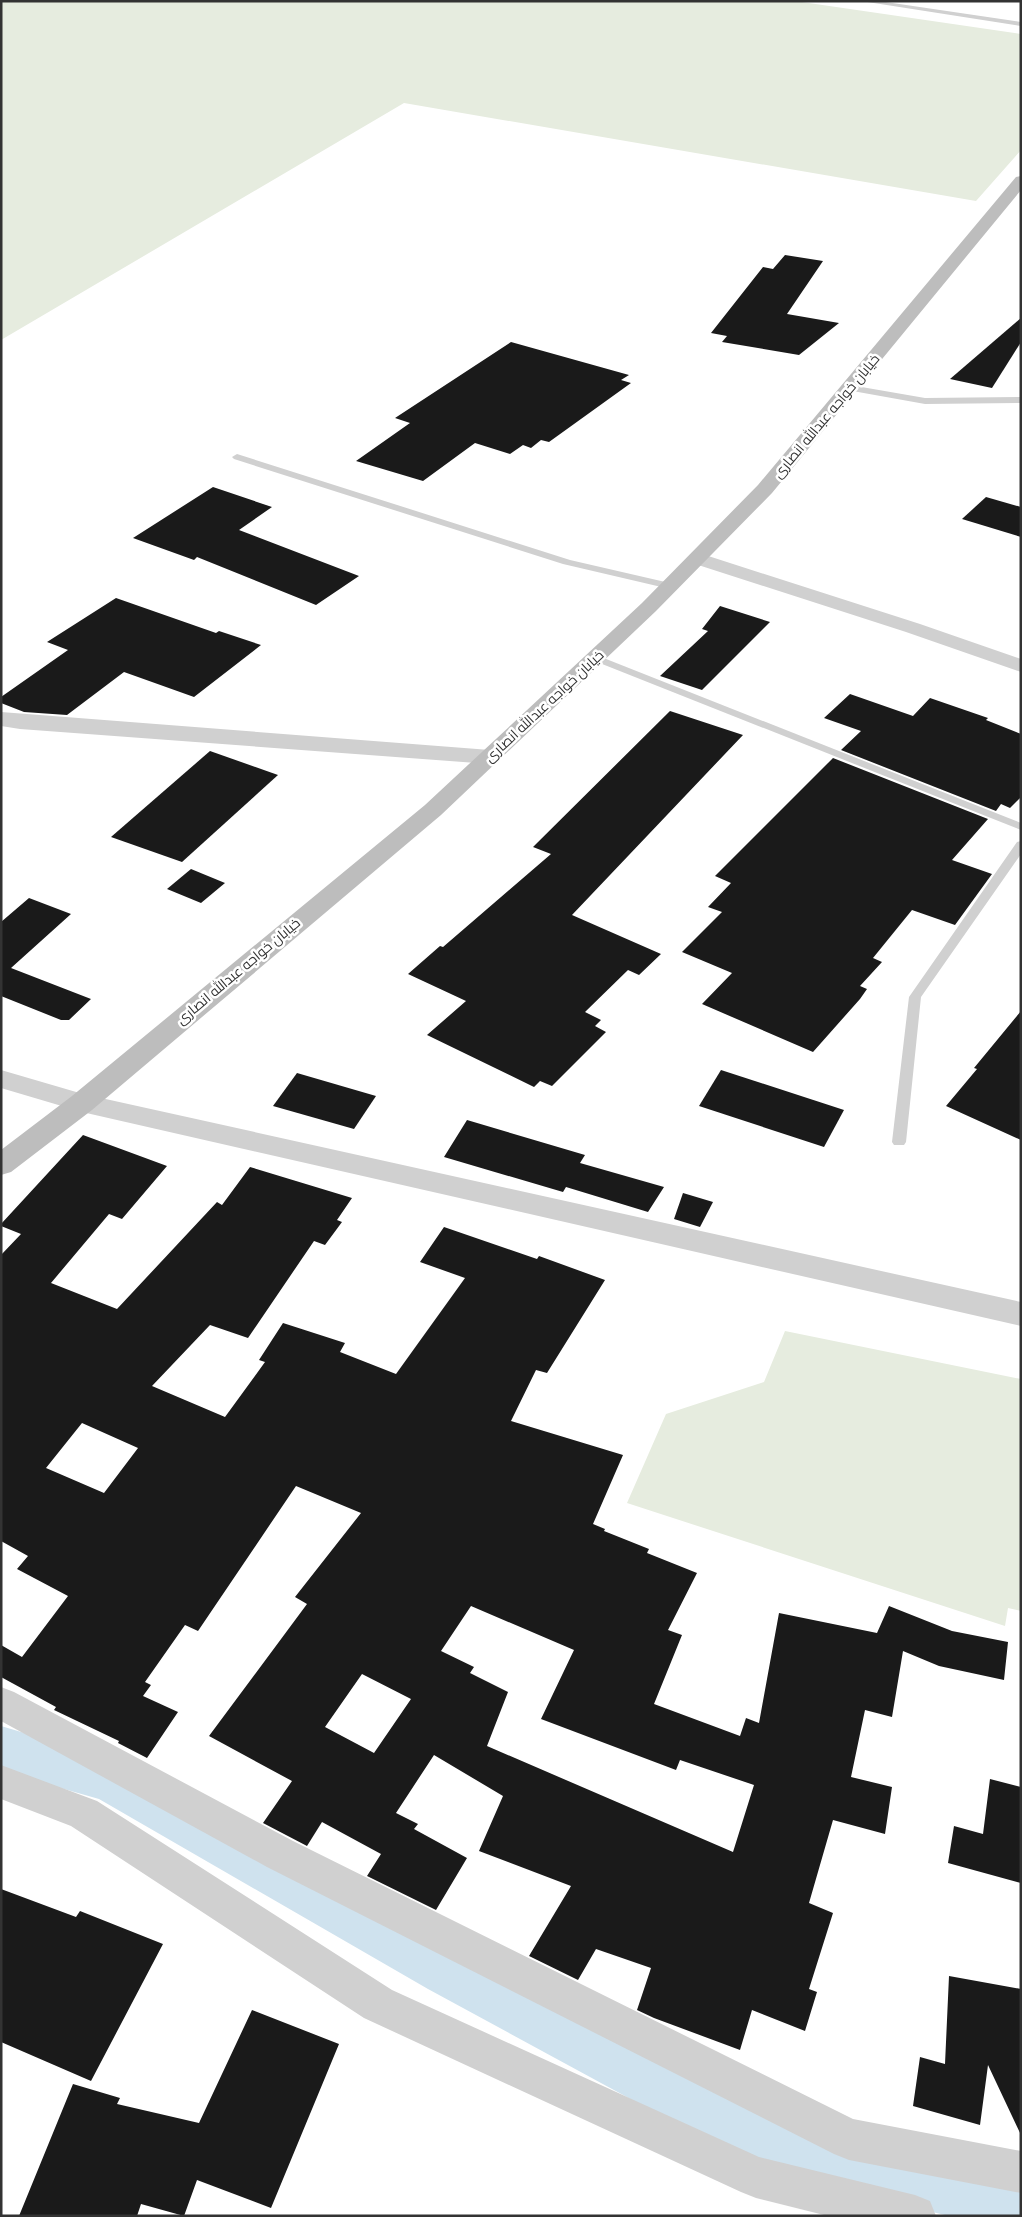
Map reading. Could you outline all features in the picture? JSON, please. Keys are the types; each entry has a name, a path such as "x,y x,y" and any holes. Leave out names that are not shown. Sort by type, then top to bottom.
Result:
{"street":[{"name":"خیابان خواجه عبدالله انصاری","path":"1,1165 82,1103 433,810 699,559 765,489 1021,180"},
{"path":"699,559 913,628 1021,666"},
{"path":"1,718 20,722 490,757"},
{"path":"1,1079 82,1103 1021,1314"},
{"path":"1,1703 280,1854 849,2139 1021,2172"},
{"path":"1,1782 84,1813 378,2004 756,2177 915,2216"}],"lane":[{"path":"864,1 1021,24"},
{"path":"850,388 925,401 1021,400"},
{"path":"237,457 567,562 670,586"},
{"path":"596,658 1021,827"},
{"path":"899,1142 915,997 1021,845"}],"shaded area":[{"path":"1,1 795,1 1021,34 1021,150 976,201 404,103 1,340"},
{"path":"785,1331 1021,1379 1021,1611 1008,1608 1005,1626 627,1503 666,1414 764,1382"}],"building":[{"path":"785,255 823,261 787,314 839,323 799,355 722,342 727,336 711,333 763,267 773,269"},
{"path":"1021,318 1021,342 992,388 950,379"},
{"path":"511,342 629,375 621,380 631,383 549,442 541,440 531,448 523,445 510,454 475,443 423,481 356,461 410,423 395,418"},
{"path":"213,487 272,507 239,530 359,576 316,605 197,557 194,560 133,538"},
{"path":"986,497 1021,507 1021,537 962,519"},
{"path":"116,598 216,633 219,631 261,645 194,697 124,672 67,715 24,712 1,703 1,697 68,650 47,642"},
{"path":"720,606 770,622 702,690 660,676 708,631 702,629"},
{"path":"850,694 913,716 930,698 988,718 986,720 1021,734 1021,797 1010,808 1001,804 996,811 841,750 861,731 824,718"},
{"path":"670,711 743,735 572,915 661,954 639,975 628,970 585,1012 601,1020 595,1026 606,1032 552,1086 540,1081 534,1087 427,1035 466,1001 408,974 440,946 443,947 551,854 533,847"},
{"path":"210,751 278,775 182,862 111,837"},
{"path":"833,758 988,819 952,860 992,874 955,925 912,910 873,958 882,962 860,986 867,989 813,1052 702,1004 732,973 682,952 722,912 708,907 731,883 715,876"},
{"path":"191,869 225,883 201,903 167,889"},
{"path":"29,898 71,914 11,968 91,999 69,1020 61,1020 1,996 1,922"},
{"path":"1021,1011 1021,1140 946,1106 977,1069 974,1068"},
{"path":"721,1070 844,1110 824,1147 699,1106"},
{"path":"297,1073 376,1096 354,1129 273,1106"},
{"path":"467,1120 585,1155 580,1163 664,1187 648,1212 566,1187 563,1192 444,1157"},
{"path":"83,1135 167,1166 122,1219 109,1214 51,1283 117,1309 217,1202 222,1205 250,1167 352,1198 337,1220 342,1222 325,1245 314,1241 248,1338 210,1325 152,1386 225,1417 265,1362 259,1360 283,1323 345,1343 340,1352 396,1374 465,1278 420,1262 444,1227 537,1259 539,1256 605,1280 547,1373 536,1370 511,1421 623,1455 593,1524 605,1529 604,1531 649,1549 647,1553 697,1573 668,1630 682,1635 654,1704 740,1736 746,1718 759,1723 779,1613 877,1633 889,1606 952,1631 1008,1642 1004,1680 939,1666 903,1651 892,1717 865,1710 851,1777 892,1787 885,1834 833,1820 809,1903 833,1913 809,1989 817,1992 805,2031 752,2010 740,2050 637,2010 651,1968 596,1949 578,1980 529,1956 571,1886 479,1851 503,1796 434,1755 396,1813 418,1824 414,1829 467,1858 436,1910 367,1876 381,1854 322,1822 307,1846 263,1823 292,1781 209,1736 307,1604 295,1597 361,1513 296,1486 198,1631 185,1625 145,1682 151,1685 143,1696 178,1712 147,1758 118,1743 119,1741 54,1710 56,1707 1,1677 1,1645 22,1657 68,1596 17,1569 28,1556 1,1541 1,1255 21,1234 1,1226","holes":["82,1423 138,1448 104,1493 46,1468","471,1606 574,1650 541,1719 676,1770 680,1760 754,1785 733,1852 487,1746 508,1692 470,1673 474,1667 441,1651","362,1674 411,1699 374,1753 325,1727"]},
{"path":"683,1193 713,1202 700,1227 674,1219"},
{"path":"990,1779 1021,1787 1021,1883 948,1863 954,1826 983,1834"},
{"path":"1,1889 76,1917 80,1911 163,1944 91,2081 1,2042"},
{"path":"949,1976 1021,1989 1021,2135 988,2065 980,2125 913,2106 920,2057 945,2064"},
{"path":"252,2010 339,2044 271,2208 197,2180 184,2216 141,2204 137,2216 19,2216 73,2084 120,2098 117,2104 199,2123"}],"waterway":[{"path":"1,1748 111,1780 447,1970 772,2145 1021,2204"}]}
